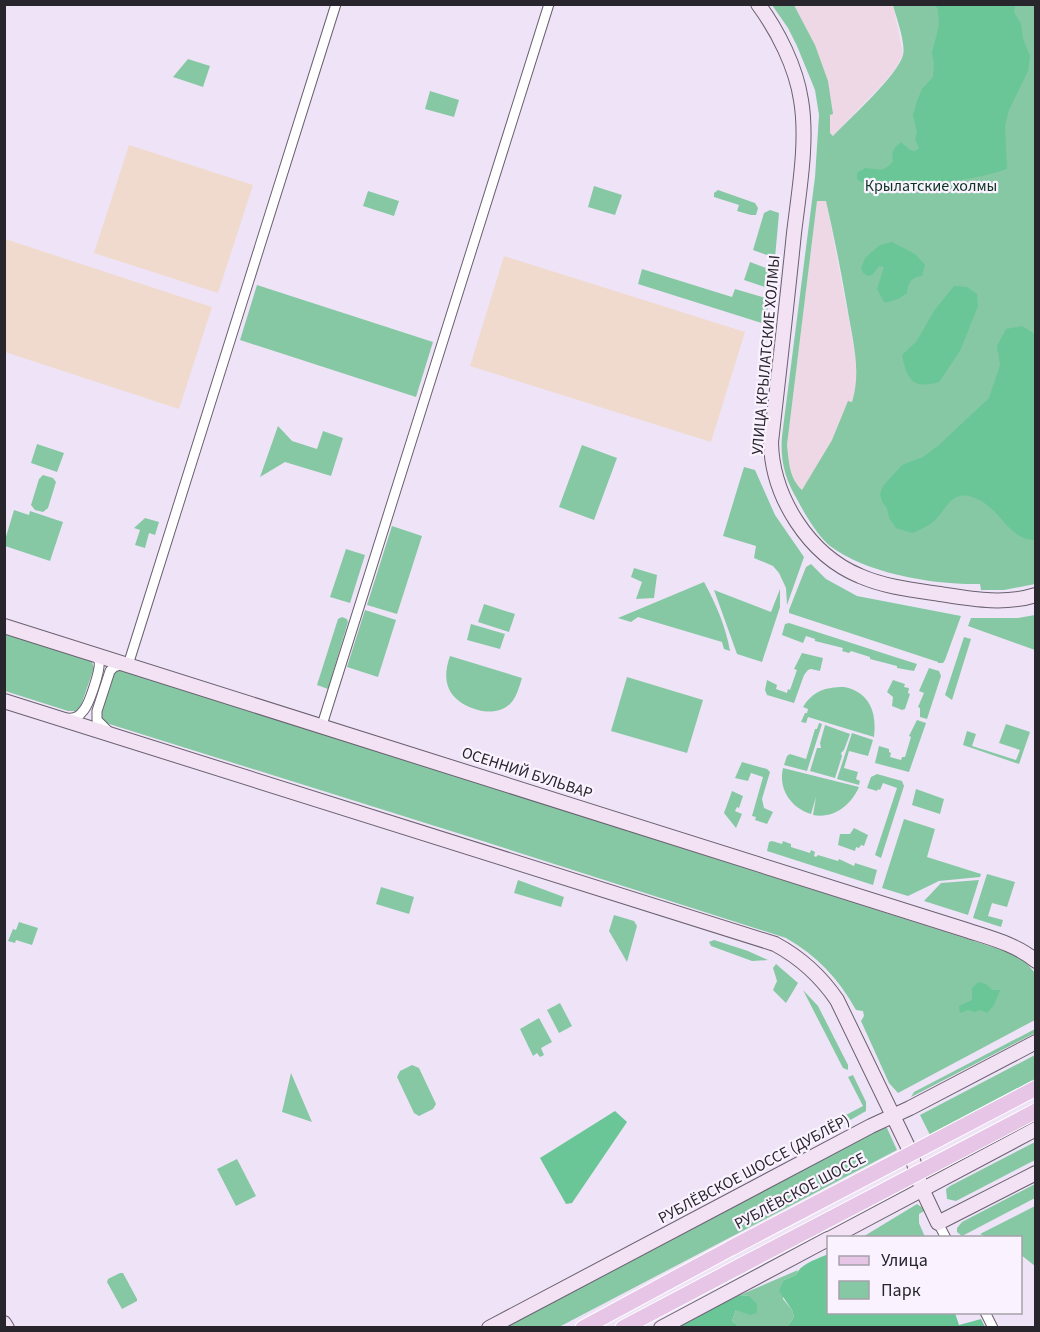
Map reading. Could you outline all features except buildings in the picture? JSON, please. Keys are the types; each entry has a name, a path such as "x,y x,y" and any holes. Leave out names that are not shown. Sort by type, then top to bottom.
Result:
{"main road":[{"name":"РУБЛЁВСКОЕ ШОССЕ","path":"583,1328 1035,1088"},
{"path":"623,1328 1035,1112"}],"street":[{"path":"113,735 98,720 97,711 110,671 114,667 127,664 336,4"},
{"path":"322,725 549,4"},
{"name":"УЛИЦА КРЫЛАТСКИЕ ХОЛМЫ","path":"758,4 776,33 792,68 800,92 803,113 801,171 771,442 774,475 785,501 794,517 819,548 835,562 861,576 901,588 984,601 1015,600 1035,596"},
{"name":"ОСЕННИЙ БУЛЬВАР","path":"4,626 1011,945 1035,961"},
{"path":"58,718 75,717 81,714 87,705 99,665 96,657 88,652"},
{"path":"4,701 775,944 801,960 820,977 849,1023 910,1151 922,1190 945,1236"},
{"name":"РУБЛЁВСКОЕ ШОССЕ (ДУБЛЁР)","path":"489,1328 1035,1042"},
{"path":"834,1236 1035,1129"},
{"path":"939,1223 1035,1173"},
{"path":"661,1328 827,1240"},
{"path":"986,1314 993,1328"},
{"path":"4,1323 7,1328"}],"shaded area":[{"path":"794,5 893,5 903,54 896,68 886,80 833,136 830,133 830,115 815,45"},
{"path":"129,145 253,185 218,293 94,253"},
{"path":"826,200 855,352 857,383 852,403 849,401 832,440 802,491 795,484 790,471 787,445 817,201"},
{"path":"5,239 212,307 179,409 5,352"},
{"path":"504,256 745,332 711,442 470,366"}],"green space":[{"name":"Крылатские холмы","path":"772,5 794,5 815,45 828,81 833,114 830,115 830,133 833,136 883,85 899,64 904,50 893,5 1035,5 1035,584 1004,590 981,590 980,584 923,580 882,571 863,564 845,556 825,542 793,493 784,470 782,436 815,177 819,115 815,90 788,28","holes":["817,201 826,201 853,342 856,378 852,402 848,401 832,440 802,490 792,475 787,445"]},
{"path":"935,5 1015,5 1014,12 1021,24 1023,39 1030,56 1028,71 1009,110 1005,126 1007,169 973,178 949,181 913,184 909,181 898,189 865,184 857,179 857,173 865,168 880,170 886,168 893,162 893,150 901,142 910,150 915,151 919,148 915,139 917,132 913,115 922,89 933,77 932,53 939,25 938,9"},
{"path":"188,59 210,66 203,87 173,77"},
{"path":"430,91 459,100 454,117 425,109"},
{"path":"594,186 622,195 615,215 588,207"},
{"path":"718,190 755,203 758,208 756,215 737,211 739,205 714,197 714,193"},
{"path":"368,191 399,201 394,216 363,206"},
{"path":"770,210 779,213 775,258 753,250 764,213"},
{"path":"892,242 915,254 925,265 922,276 911,281 907,293 896,300 884,302 877,289 884,267 879,266 873,274 868,276 861,268 865,258 880,245"},
{"path":"750,262 774,271 771,289 744,280"},
{"path":"642,269 732,297 735,289 769,299 765,324 638,284"},
{"path":"257,285 433,342 416,397 240,340"},
{"path":"954,286 967,287 977,294 978,306 960,351 939,382 923,385 917,383 909,376 902,355 916,342 934,311"},
{"path":"1022,326 1035,334 1035,540 1017,535 982,501 965,496 953,499 933,522 923,528 912,533 896,528 882,502 880,494 883,486 902,465 923,457 939,445 989,398 1000,365 997,346 1006,329"},
{"path":"278,426 292,441 317,449 323,431 343,438 331,476 285,462 260,477"},
{"path":"37,444 64,453 57,472 31,463"},
{"path":"582,445 617,458 594,520 559,507"},
{"path":"744,467 755,470 775,515 804,557 787,605 786,588 779,573 773,566 754,558 756,546 723,536"},
{"path":"43,475 53,478 56,482 48,508 43,512 35,510 31,505 39,479"},
{"path":"14,510 29,515 30,511 63,522 50,561 5,546"},
{"path":"145,518 159,522 155,535 149,533 145,548 135,545 140,530 134,528"},
{"path":"392,526 422,536 397,614 367,605"},
{"path":"346,549 365,555 350,603 330,597"},
{"path":"811,564 826,579 857,596 961,616 943,663 789,613 806,567"},
{"path":"634,568 657,575 654,598 636,599 642,582 631,577"},
{"path":"704,582 720,616 730,651 724,649 722,642 638,617 631,622 618,618"},
{"path":"780,589 780,607 762,662 737,654 714,590 771,612"},
{"path":"484,604 515,614 509,632 478,622"},
{"path":"365,610 396,620 378,677 347,667"},
{"path":"1035,615 1035,650 968,626 971,618 1018,618"},
{"path":"342,617 348,622 328,689 317,685 338,619"},
{"path":"789,623 917,664 914,671 897,668 897,666 851,651 849,653 842,651 843,648 815,641 806,636 803,643 782,635 785,624"},
{"path":"471,624 505,634 500,649 467,640"},
{"path":"4,631 91,659 94,668 80,708 76,711 68,711 5,691"},
{"path":"964,637 971,639 952,700 945,695"},
{"path":"802,653 823,658 820,671 811,669 804,675 794,703 767,695 765,690 767,680 777,685 776,689 787,693 788,689 790,690 797,670 794,669"},
{"path":"450,656 522,678 518,692 510,704 503,709 491,712 468,707 454,697 447,683 447,666"},
{"path":"117,668 1005,951 1023,959 1035,973 1035,1020 898,1093 889,1083 861,1021 864,1016 863,1011 856,1010 842,988 817,960 786,938 106,723 100,717 110,676"},
{"path":"929,668 939,671 941,676 927,719 920,717 918,707 924,693 919,691"},
{"path":"627,677 703,700 687,753 611,731"},
{"path":"893,680 909,688 908,693 910,694 905,709 892,706 893,697 887,692"},
{"path":"844,687 860,694 870,705 875,728 874,737 808,717 806,723 801,722 808,709 803,707 811,697 825,689"},
{"path":"917,720 926,723 909,772 875,763 879,746 889,749 890,757 901,760 905,757 911,737 909,736"},
{"path":"819,723 822,724 807,771 784,765 790,754 806,759"},
{"path":"1006,724 1030,732 1019,764 963,745 967,731 976,734 972,746 1016,760 1020,750 999,743"},
{"path":"825,725 850,734 841,753 835,778 810,771 817,748 821,748 820,743"},
{"path":"852,733 873,740 868,756 849,751 844,768 858,772 856,779 860,781 859,785 837,779"},
{"path":"742,762 767,769 770,772 762,799 764,808 773,812 767,824 755,820 756,817 752,816 763,777 751,773 748,781 735,778"},
{"path":"783,768 859,787 851,800 835,813 813,815 816,797 811,814 797,807 784,790"},
{"path":"877,774 902,781 904,786 881,858 875,855 897,788 883,783 877,791 867,788 871,777"},
{"path":"916,789 944,799 940,814 912,805"},
{"path":"732,791 743,796 739,808 737,807 735,811 742,814 736,828 724,813"},
{"path":"904,819 935,829 927,857 981,874 980,877 939,881 908,896 882,888"},
{"path":"854,828 868,835 864,846 856,847 855,851 838,845 840,834 850,834"},
{"path":"783,841 791,844 791,847 810,853 811,850 815,852 816,857 818,855 838,861 839,859 854,866 855,863 877,870 873,885 767,851 769,842 782,844"},
{"path":"987,874 1015,882 1007,907 992,903 988,916 1003,920 1001,927 973,918"},
{"path":"518,880 564,897 561,907 514,893"},
{"path":"979,880 968,915 924,901 941,883"},
{"path":"381,887 414,897 409,914 376,904"},
{"path":"614,915 634,921 637,926 627,962 609,931"},
{"path":"19,922 38,928 32,945 16,940 15,943 8,941"},
{"path":"714,940 768,960 752,961 711,946 709,942"},
{"path":"776,964 798,983 786,1003 773,990 777,981 773,968"},
{"path":"979,982 986,984 992,990 1000,990 994,1005 987,1013 981,1010 975,1012 968,1010 960,1013 959,1006 972,1000 972,988"},
{"path":"803,990 818,1006 848,1065 848,1070 843,1068"},
{"path":"560,1003 572,1026 559,1033 547,1010"},
{"path":"539,1018 552,1042 541,1048 544,1055 540,1057 537,1053 533,1056 520,1029"},
{"path":"1035,1029 1035,1033 911,1097 914,1092"},
{"path":"1035,1055 1035,1079 930,1135 920,1115"},
{"path":"412,1065 419,1068 436,1104 433,1109 419,1116 414,1113 397,1077 400,1071"},
{"path":"291,1073 312,1122 282,1112"},
{"path":"853,1075 866,1102 866,1111 809,1144 810,1134 863,1106 848,1077"},
{"path":"615,1111 627,1122 572,1203 566,1204 540,1158"},
{"path":"884,1127 887,1128 897,1150 559,1327 501,1328"},
{"path":"1035,1142 1035,1160 956,1201 947,1199 946,1189 950,1186"},
{"path":"237,1159 256,1196 236,1206 217,1169"},
{"path":"1035,1184 1035,1198 962,1236 957,1232 962,1222"},
{"path":"917,1204 926,1210 919,1214 919,1223 925,1236 864,1236"},
{"path":"1035,1206 1035,1266 1022,1256 1022,1236 980,1234"},
{"path":"827,1254 827,1314 955,1314 959,1325 981,1319 985,1327 787,1327 794,1317 779,1291 784,1280 796,1275 806,1264"},
{"path":"798,1270 796,1275 784,1280 783,1299 792,1310 794,1317 787,1327 740,1327 732,1321 736,1310 749,1296 740,1295"},
{"path":"123,1273 137,1299 122,1309 107,1282 108,1279"},
{"path":"740,1295 749,1296 757,1304 757,1313 750,1315 736,1310 732,1321 740,1327 672,1328"}]}
